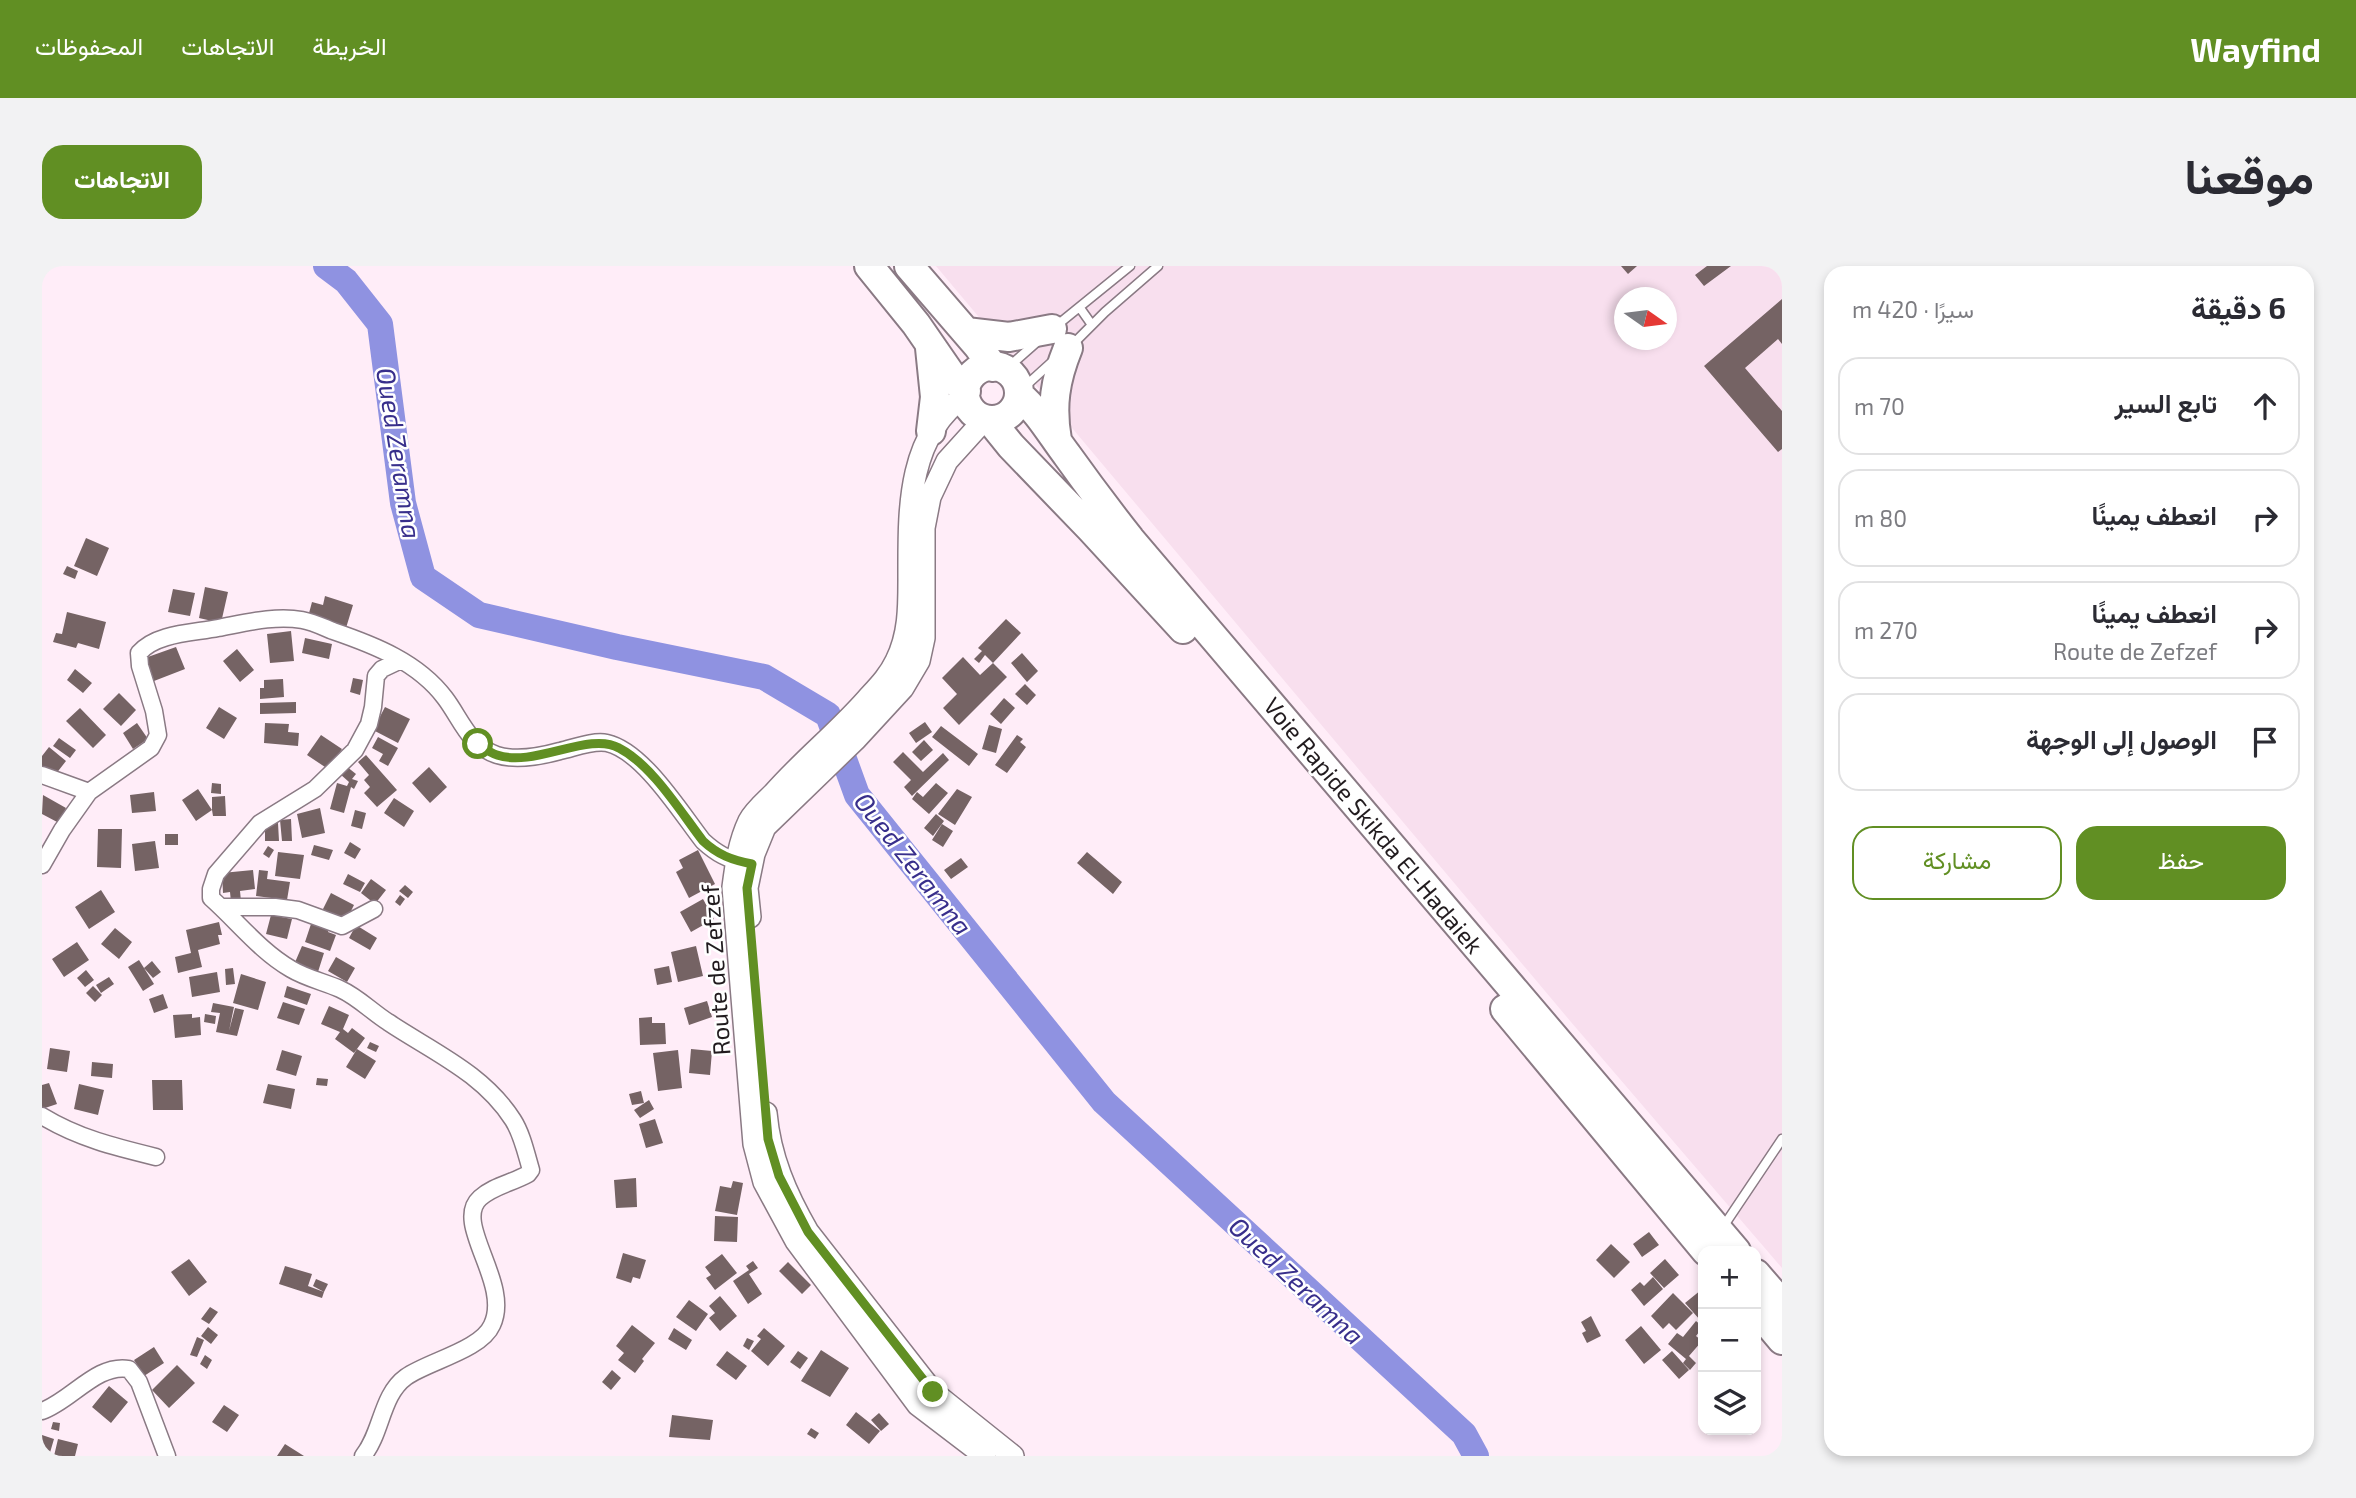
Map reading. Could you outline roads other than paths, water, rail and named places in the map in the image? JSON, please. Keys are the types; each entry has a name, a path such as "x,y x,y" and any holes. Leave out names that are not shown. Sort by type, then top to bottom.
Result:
{"highway":[{"name":"Voie Rapide Skikda El-Hadaiek","path":"869,266 966,393 974,412 987,419 1083,519 1265,720 1720,1245"},
{"name":"Voie Rapide Skikda El-Hadaiek","path":"909,266 1035,410 1130,539 1720,1245"},
{"path":"966,332 1060,339 1053,413 1058,443"},
{"path":"930,345 935,380 931,431"},
{"path":"966,393 970,379 980,370 1009,381 1012,411 1002,418 987,419"},
{"path":"1761,1280 1782,1304"},
{"path":"1761,1315 1782,1339"}],"main road":[{"name":"Route de Zefzef","path":"851,732 889,674 902,649 908,626 909,520 918,463 931,431 953,404 966,393"},
{"name":"Route de Zefzef","path":"985,1456 918,1405 796,1241 764,1182 753,1130 733,887 744,863 754,854 765,827 805,773 903,688 919,661 924,638 925,528 930,497 947,461 987,419"},
{"name":"Route de Zefzef","path":"744,863 768,1139 783,1186 808,1232 933,1392 1013,1456"}],"street":[{"path":"42,865 62,830 89,792 151,748 158,735 154,711 139,666 139,653 145,645 161,639 282,619 303,620 345,635 412,665 446,699 462,727 478,744 497,755 546,755 605,743 619,747 648,771 703,841 713,850 744,863"},
{"path":"362,1456 371,1446 392,1392 404,1378 475,1343 488,1333 494,1323 497,1297 493,1278 471,1219 472,1208 480,1198 531,1170 514,1121 489,1089 456,1063 388,1023 358,999 290,968 267,952 211,898 211,888 216,874 260,823 315,789 355,750 369,724 376,676 382,669 401,660"},
{"path":"42,775 89,792"},
{"path":"222,907 298,910 342,926 374,909"},
{"path":"42,1116 91,1140 156,1157"},
{"path":"42,1411 51,1408 93,1378 120,1367 129,1369 139,1382 167,1456"}],"lane":[{"path":"1009,381 1060,339 1080,308 1130,266"},
{"path":"1009,381 1060,339 1092,325 1158,266"},
{"path":"1080,308 1092,325"},
{"path":"1720,1245 1782,1139"}],"waterway":[{"name":"Oued Zeramna","path":"326,266 346,281 380,324 403,503 423,577 479,615 764,677 828,715 857,795 1104,1102 1464,1434 1476,1456"}]}
